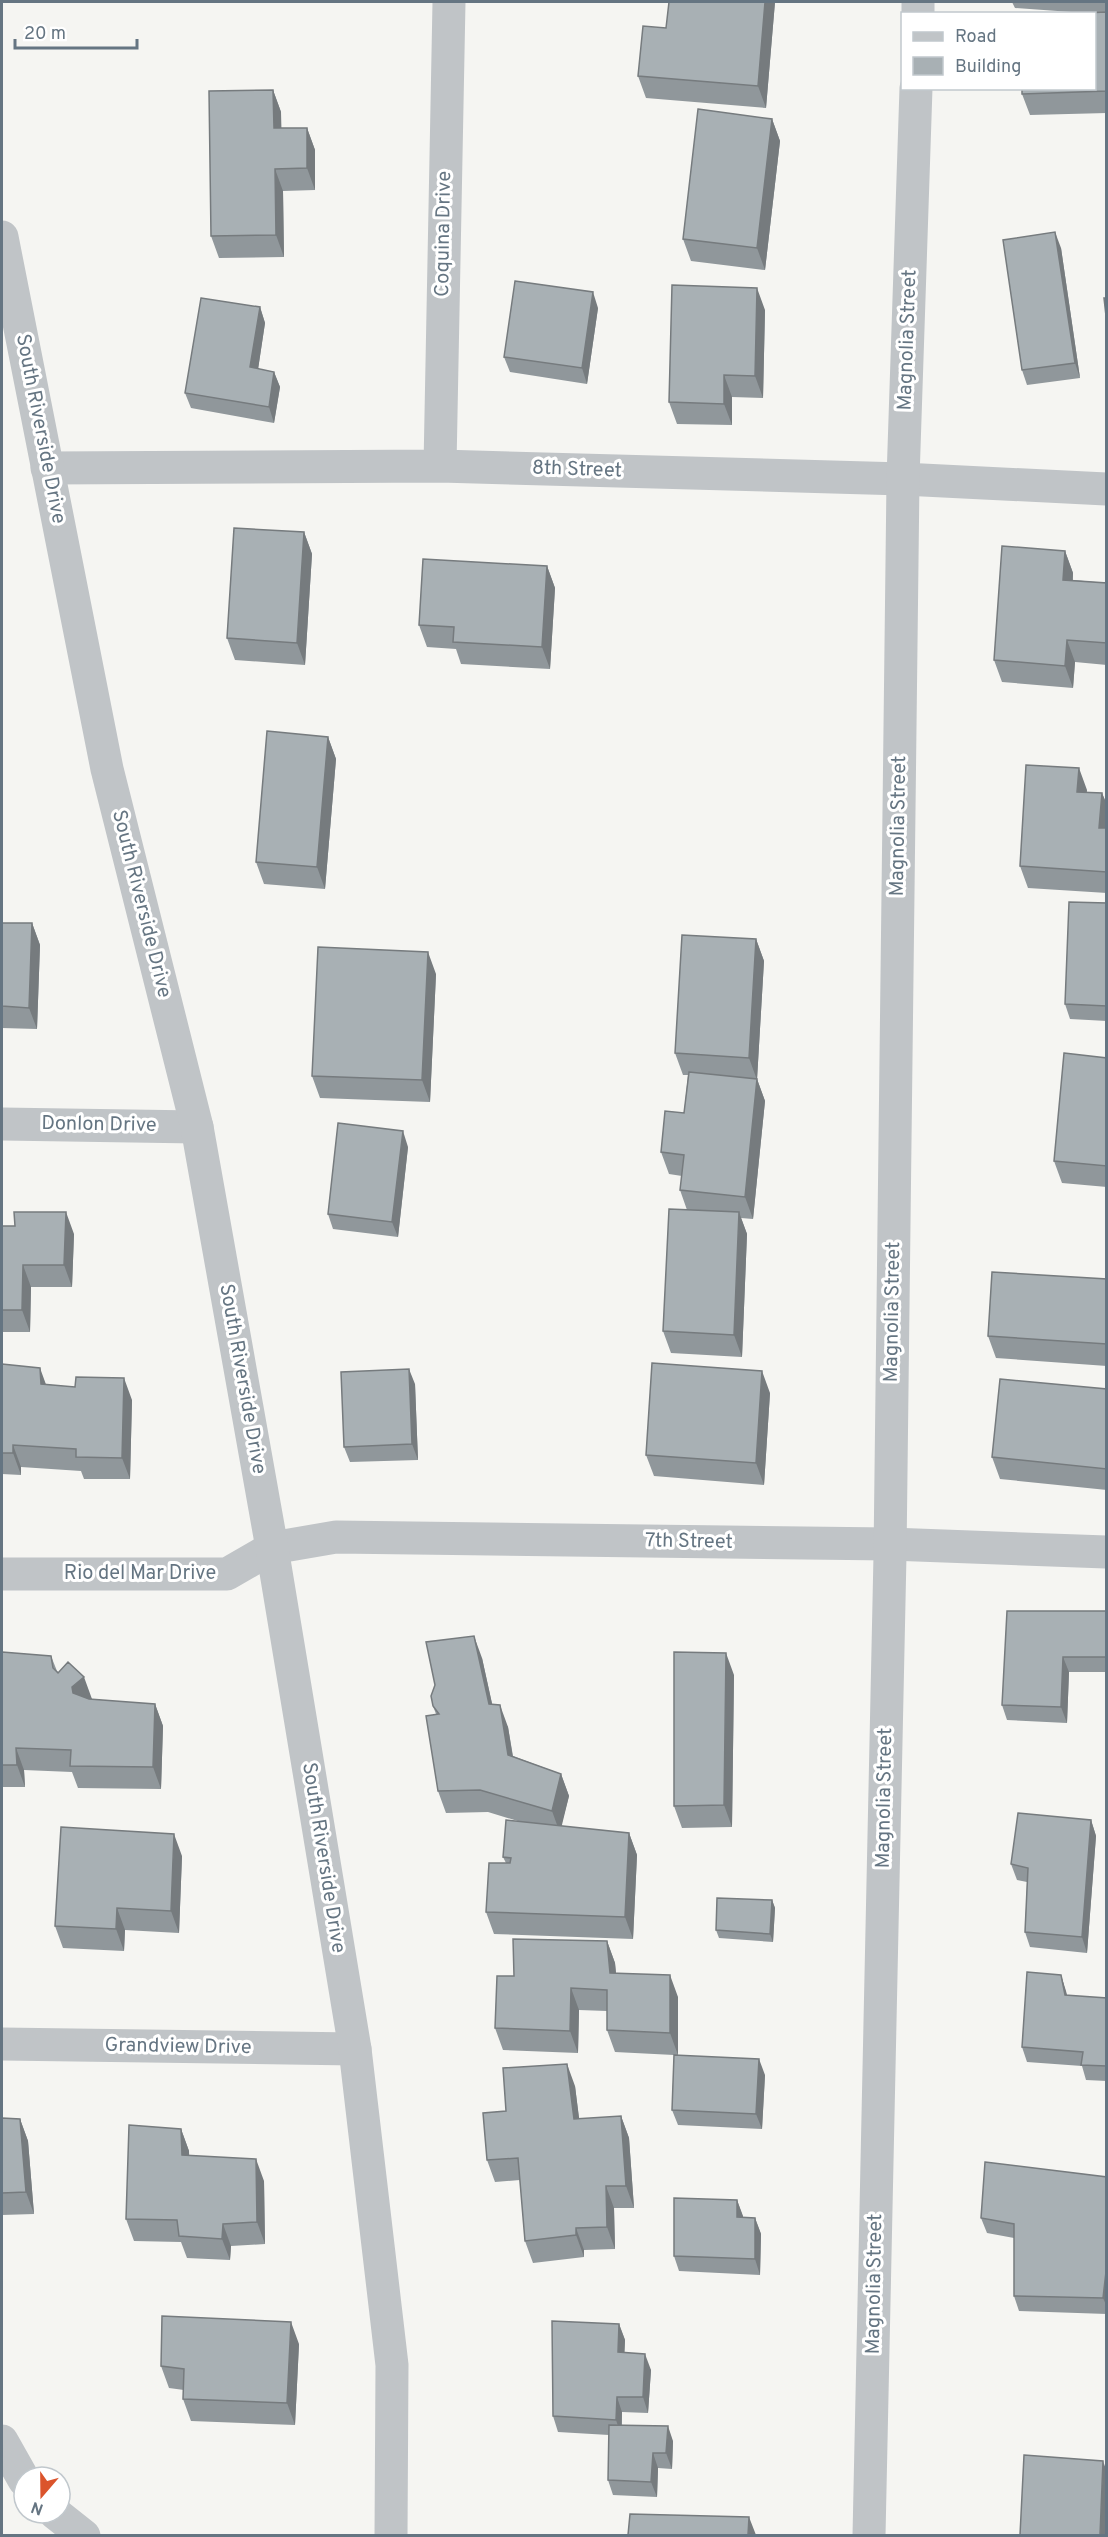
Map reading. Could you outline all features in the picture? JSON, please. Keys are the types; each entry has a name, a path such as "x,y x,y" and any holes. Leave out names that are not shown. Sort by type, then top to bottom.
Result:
{"street":[{"name":"Coquina Drive","path":"440,466 449,2"},
{"name":"Magnolia Street","path":"870,2535 890,1544 903,479 916,90"},
{"name":"South Riverside Drive","path":"2,237 107,769 197,1126 272,1548 355,2049 392,2365 391,2535"},
{"name":"8th Street","path":"48,468 440,466 903,479 1107,489"},
{"name":"Donlon Drive","path":"2,1124 197,1126"},
{"name":"7th Street","path":"272,1548 336,1537 890,1544 1107,1552"},
{"name":"Rio del Mar Drive","path":"2,1574 227,1574 272,1548"},
{"name":"Grandview Drive","path":"2,2044 355,2049"},
{"path":"2,2441 16,2465"},
{"path":"71,2525 84,2535"}],"building":[{"path":"669,2 765,2 758,86 638,76 643,26 666,28"},
{"path":"1096,12 1107,12 1107,91 1022,94 1022,90 1096,90"},
{"path":"273,90 274,128 307,128 307,168 275,169 276,235 211,236 209,91"},
{"path":"698,109 772,119 757,248 683,239"},
{"path":"1055,232 1075,363 1022,370 1003,240"},
{"path":"515,281 593,292 582,368 504,357"},
{"path":"672,285 757,288 755,376 724,375 724,404 669,402"},
{"path":"201,298 260,307 250,367 274,372 269,407 185,393"},
{"path":"1104,298 1107,298 1107,325"},
{"path":"234,528 304,532 297,643 227,638"},
{"path":"1002,546 1065,551 1063,580 1107,583 1107,643 1067,640 1065,666 994,660"},
{"path":"423,559 547,566 542,647 453,642 454,627 419,625"},
{"path":"267,731 328,737 317,867 256,862"},
{"path":"1026,765 1079,768 1077,792 1102,793 1099,828 1107,828 1107,872 1020,866"},
{"path":"1069,902 1107,903 1107,1006 1065,1004"},
{"path":"2,923 32,923 29,1008 2,1006"},
{"path":"682,935 756,939 749,1058 675,1053"},
{"path":"318,947 428,952 422,1080 312,1076"},
{"path":"1064,1053 1107,1058 1107,1166 1054,1161"},
{"path":"689,1072 757,1079 745,1197 680,1190 684,1155 661,1152 665,1111 684,1113"},
{"path":"338,1123 403,1131 392,1222 328,1214"},
{"path":"669,1209 739,1212 734,1335 663,1331"},
{"path":"14,1212 66,1212 64,1265 23,1265 22,1310 2,1310 2,1226 15,1226"},
{"path":"992,1272 1107,1279 1107,1344 988,1336"},
{"path":"652,1363 762,1371 756,1463 646,1455"},
{"path":"2,1364 40,1368 41,1384 75,1387 76,1377 124,1378 122,1458 76,1457 76,1449 13,1445 13,1453 2,1453"},
{"path":"409,1369 412,1444 344,1447 341,1372"},
{"path":"1000,1379 1107,1389 1107,1469 992,1457"},
{"path":"1007,1611 1107,1611 1107,1657 1063,1657 1061,1707 1002,1705"},
{"path":"474,1636 489,1704 500,1705 508,1755 561,1774 552,1811 480,1790 438,1791 426,1716 439,1714 433,1706 431,1696 435,1685 426,1642"},
{"path":"2,1652 51,1656 53,1668 58,1673 68,1662 84,1677 72,1687 73,1693 89,1699 155,1704 153,1767 70,1766 71,1750 16,1748 17,1765 2,1765"},
{"path":"674,1652 726,1653 724,1805 674,1806"},
{"path":"1018,1813 1091,1820 1082,1937 1025,1932 1028,1868 1011,1864"},
{"path":"506,1820 629,1833 625,1917 486,1912 489,1863 510,1863 511,1858 503,1857"},
{"path":"61,1827 174,1834 171,1911 117,1908 116,1929 55,1926"},
{"path":"717,1898 772,1900 770,1934 716,1930"},
{"path":"513,1939 607,1941 610,1973 670,1975 670,2033 607,2030 607,1990 571,1988 570,2031 495,2028 497,1976 514,1976"},
{"path":"1027,1972 1061,1975 1065,1995 1107,1998 1107,2066 1081,2065 1083,2052 1022,2047"},
{"path":"674,2055 759,2059 756,2114 672,2110"},
{"path":"567,2064 574,2119 621,2116 626,2186 606,2186 607,2227 576,2228 576,2235 525,2241 518,2158 487,2160 483,2113 506,2111 503,2068"},
{"path":"2,2118 20,2119 26,2192 2,2193"},
{"path":"129,2125 181,2129 182,2155 256,2159 257,2222 223,2224 222,2239 179,2236 177,2220 126,2219"},
{"path":"985,2162 1107,2177 1107,2263 1103,2298 1014,2296 1014,2224 981,2218"},
{"path":"674,2198 737,2200 737,2217 755,2218 755,2259 674,2256"},
{"path":"162,2316 291,2322 287,2403 183,2399 184,2369 161,2366"},
{"path":"552,2321 619,2324 618,2352 645,2354 643,2397 617,2397 616,2420 553,2416"},
{"path":"609,2425 668,2426 666,2453 653,2453 651,2482 608,2480"},
{"path":"1024,2455 1103,2461 1100,2535 1020,2535"},
{"path":"630,2514 749,2517 748,2535 628,2535"}]}
